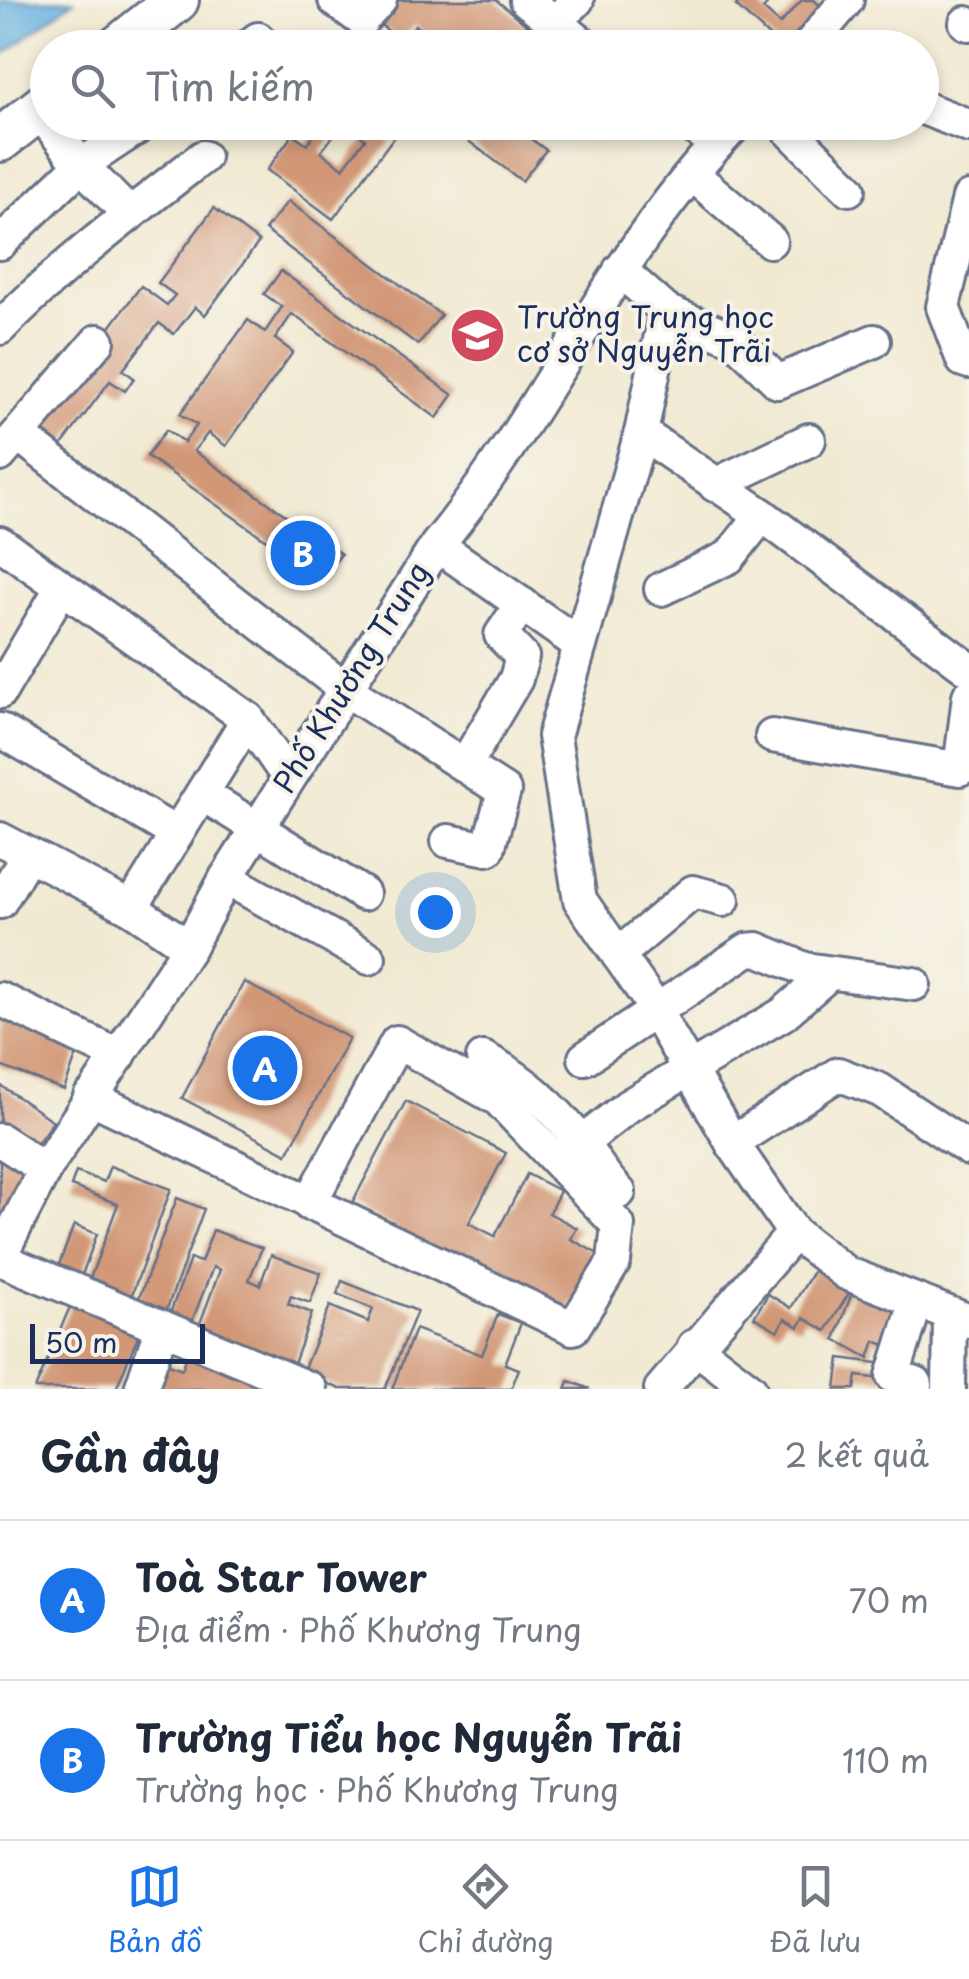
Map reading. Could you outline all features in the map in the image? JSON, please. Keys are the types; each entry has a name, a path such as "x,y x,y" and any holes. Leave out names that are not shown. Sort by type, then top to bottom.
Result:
{"main road":[{"path":"140,30 177,0"},
{"path":"0,140 30,116"}],"street":[{"path":"526,0 566,11"},
{"path":"818,30 834,5"},
{"path":"939,114 969,126"},
{"path":"64,140 80,165 129,214"},
{"path":"0,243 80,165 118,140"},
{"name":"Phố Khương Trung","path":"0,1257 44,1168 189,947 226,878 437,545 471,503 620,270 721,140"},
{"path":"799,140 849,189"},
{"path":"0,328 57,270 98,244 129,214 202,157"},
{"path":"692,174 770,241"},
{"path":"969,198 943,307 963,360 969,362"},
{"path":"620,270 666,312 734,338 778,382 874,341"},
{"path":"666,312 640,434 554,736 580,900 657,1014 732,1143 794,1233 846,1273 959,1318 949,1389"},
{"path":"98,341 10,445 345,689 504,791 488,849 448,841"},
{"path":"640,434 762,514 969,669"},
{"path":"715,486 809,440"},
{"path":"662,590 728,558 762,514"},
{"path":"0,543 248,719 289,778"},
{"path":"437,545 580,645"},
{"path":"0,692 62,587"},
{"path":"464,766 516,679 522,657 501,635 522,604"},
{"path":"772,736 965,770 969,696"},
{"path":"130,908 248,719"},
{"path":"0,730 177,834"},
{"path":"202,794 363,894"},
{"path":"0,902 14,848 130,908 189,947"},
{"path":"226,878 369,958"},
{"path":"618,955 693,892 723,900"},
{"path":"585,1058 657,1014 747,950 758,949 788,965 914,984"},
{"path":"582,1143 628,1106 783,1014 830,973"},
{"path":"0,1000 119,1056"},
{"path":"90,1096 309,1204 573,1328 614,1262 618,1225 498,1099 397,1042 309,1204"},
{"path":"483,1058 519,1076 582,1143 598,1172 618,1192"},
{"path":"732,1143 838,1074 880,1090 969,1150"},
{"path":"0,1140 44,1168"},
{"path":"661,1389 794,1233"},
{"path":"0,1257 301,1388"},
{"path":"916,1303 893,1376 916,1384 916,1389"},
{"path":"141,1389 162,1327"},
{"path":"694,1346 750,1389"}],"water":[{"path":"0,0 74,0 30,30 0,57"}],"building":[{"path":"386,0 496,0 533,30 421,30 415,25 411,30 387,30 372,18"},
{"path":"741,0 771,0 763,9 780,24 802,0 814,0 828,13 812,30 762,30 736,6"},
{"path":"289,140 307,144 310,140 330,140 321,152 343,168 364,140 392,140 333,219 267,170"},
{"path":"467,140 532,140 546,150 522,181"},
{"path":"288,201 441,315 418,345 265,230"},
{"path":"214,208 259,242 205,315 195,307 174,334 159,323 123,370 134,378 125,391 110,381 56,453 30,434 141,286 167,305 175,295 158,283"},
{"path":"281,271 453,395 437,418 292,314 275,339 293,352 226,446 208,433 194,451 341,554 323,580 147,456 166,430 184,442 197,425 180,414 248,320 265,332 282,307 264,294"},
{"path":"244,982 349,1038 287,1154 182,1098"},
{"path":"0,1016 80,1046 64,1090 0,1066"},
{"path":"0,1085 53,1121 29,1155 0,1134"},
{"path":"406,1101 506,1153 469,1223 495,1236 527,1174 560,1191 549,1213 577,1228 571,1239 598,1254 564,1318 351,1205"},
{"path":"0,1143 42,1170 16,1191 8,1204 17,1210 0,1227"},
{"path":"110,1166 171,1189 128,1305 86,1289 118,1204 71,1186 76,1172 104,1182"},
{"path":"177,1198 204,1209 165,1314 137,1303"},
{"path":"74,1225 97,1234 78,1286 54,1278"},
{"path":"213,1230 262,1248 249,1280 260,1285 271,1255 321,1273 310,1303 291,1296 288,1304 312,1313 292,1370 196,1334 220,1270 213,1267 190,1327 168,1319 190,1259 201,1262"},
{"path":"817,1265 831,1274 827,1280 852,1288 826,1331 804,1318 799,1327 785,1319 778,1331 754,1317 768,1294 791,1308"},
{"path":"342,1281 417,1311 385,1389 340,1389 302,1373 330,1306 368,1322 373,1309 337,1294"},
{"path":"854,1287 869,1292 866,1300 876,1304 877,1298 903,1299 887,1346 875,1341 869,1358 835,1339"},
{"path":"75,1295 143,1324 116,1389 35,1389"},
{"path":"498,1314 521,1323 505,1364 519,1369 511,1389 392,1389 415,1329 482,1355"},
{"path":"191,1346 261,1373 255,1389 150,1389 155,1359 182,1369"},
{"path":"840,1358 885,1364 883,1379 857,1376 855,1389 836,1389"},
{"path":"569,1381 590,1389 566,1389"}],"place":[{"name":"Trường Trung học cơ sở Nguyễn Trãi","path":"478,335"},
{"name":"Trường Tiểu học Nguyễn Trãi","path":"303,553"},
{"name":"Toà Star Tower","path":"265,1068"}]}
